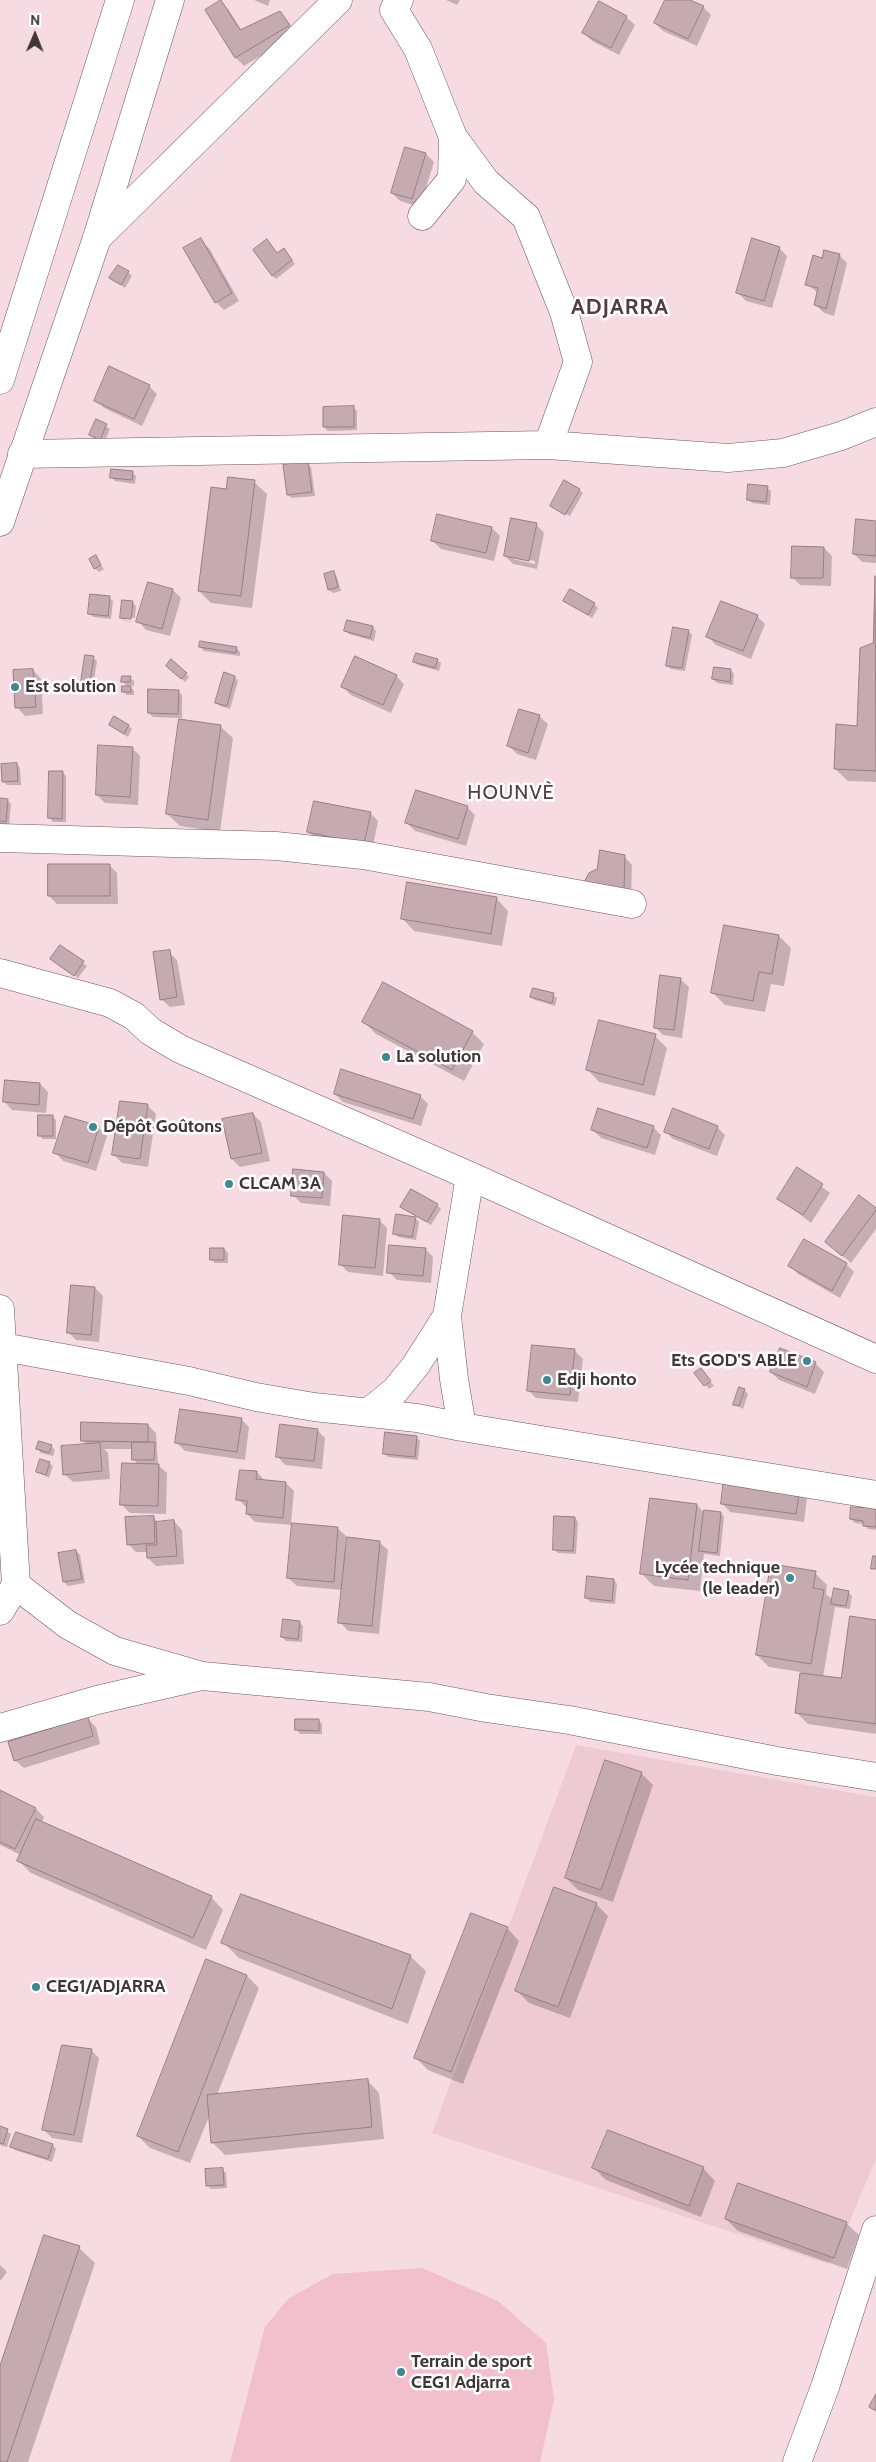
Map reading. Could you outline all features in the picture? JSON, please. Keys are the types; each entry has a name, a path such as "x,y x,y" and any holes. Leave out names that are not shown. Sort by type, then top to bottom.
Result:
{"street":[{"path":"0,380 120,0"},
{"path":"0,522 97,238 170,0"},
{"path":"97,238 338,0"},
{"path":"399,0 394,10 418,49 453,137 486,182 526,217 564,312 578,362 548,445"},
{"path":"422,216 452,179 453,137"},
{"path":"22,454 548,445 728,458 783,454 841,436 876,422"},
{"path":"0,838 266,846 363,855 632,904"},
{"path":"0,973 110,1003 134,1016 150,1031 180,1049 470,1176 876,1359"},
{"path":"462,1427 447,1316 470,1176"},
{"path":"0,1309 16,1584 0,1611"},
{"path":"369,1412 395,1391 416,1364 447,1316"},
{"path":"3,1347 189,1381 256,1398 314,1407 417,1418 876,1495"},
{"path":"16,1584 68,1625 115,1651 202,1676 429,1697 486,1708 569,1720 777,1761 876,1777"},
{"path":"0,1728 97,1700 202,1676"},
{"path":"797,2462 825,2387 876,2230"}],"shaded area":[{"path":"576,1745 876,1797 876,2159 834,2258 828,2264 432,2133"},
{"name":"Terrain de sport CEG1 Adjarra","path":"422,2268 498,2301 546,2343 554,2400 540,2462 230,2462 265,2327 288,2299 333,2274"}],"building":[{"path":"221,0 240,30 280,11 290,25 235,58 205,10"},
{"path":"665,0 690,0 704,6 688,39 654,23"},
{"path":"599,1 627,16 611,48 582,33"},
{"path":"405,147 426,153 412,199 391,193"},
{"path":"201,238 232,293 215,303 183,248"},
{"path":"752,238 780,247 764,301 736,293"},
{"path":"267,239 277,253 284,248 292,260 272,276 253,250"},
{"path":"824,250 840,254 826,309 814,305 818,288 805,285 813,255 822,258"},
{"path":"118,265 129,271 121,285 109,278"},
{"path":"109,366 150,385 134,419 94,401"},
{"path":"354,406 354,427 323,427 323,407"},
{"path":"96,419 107,424 100,440 89,435"},
{"path":"308,462 312,492 287,495 283,465"},
{"path":"111,469 133,471 132,480 110,478"},
{"path":"228,477 255,480 241,596 198,591 211,487 226,489"},
{"path":"564,480 580,489 565,515 550,506"},
{"path":"748,484 768,486 766,502 747,500"},
{"path":"437,514 492,527 486,553 431,541"},
{"path":"511,518 537,523 529,561 504,556"},
{"path":"856,519 876,521 876,556 853,554"},
{"path":"792,546 824,547 823,578 791,578"},
{"path":"96,555 101,565 94,569 89,559"},
{"path":"334,571 338,587 328,590 324,574"},
{"path":"875,576 876,771 834,769 836,724 857,726 860,648 873,643"},
{"path":"148,582 173,589 162,629 136,622"},
{"path":"570,589 595,603 588,615 563,601"},
{"path":"90,594 110,596 108,616 88,614"},
{"path":"122,600 133,601 131,619 120,618"},
{"path":"721,601 758,615 743,651 706,637"},
{"path":"347,620 373,626 370,638 344,631"},
{"path":"673,627 689,630 682,668 666,666"},
{"path":"200,641 237,647 236,653 199,647"},
{"path":"416,653 438,659 435,668 413,662"},
{"path":"85,655 94,656 90,683 81,682"},
{"path":"355,656 397,675 383,705 341,687"},
{"path":"171,659 187,673 181,679 166,666"},
{"path":"714,667 731,669 730,682 712,679"},
{"path":"33,669 36,707 15,708 13,670"},
{"path":"224,672 235,676 227,706 215,703"},
{"path":"122,676 131,676 130,682 121,682"},
{"path":"122,686 131,686 131,692 122,692"},
{"path":"148,689 179,690 178,714 148,713"},
{"path":"519,709 540,715 528,753 507,746"},
{"path":"114,716 129,725 124,734 109,725"},
{"path":"179,719 221,725 208,820 166,814"},
{"path":"98,745 133,747 130,797 96,795"},
{"path":"17,763 18,781 2,782 1,764"},
{"path":"49,771 63,771 62,819 48,818"},
{"path":"416,790 468,806 458,839 405,823"},
{"path":"0,798 8,799 6,822 0,821"},
{"path":"314,801 371,812 364,844 307,832"},
{"path":"600,850 625,855 624,892 582,886 589,873 597,869"},
{"path":"48,864 110,864 110,896 48,896"},
{"path":"407,882 497,897 491,934 401,919"},
{"path":"724,925 779,935 772,974 759,972 753,1001 711,993"},
{"path":"60,945 84,961 74,976 50,959"},
{"path":"170,950 177,997 160,1000 153,952"},
{"path":"660,975 681,978 674,1030 654,1028"},
{"path":"383,982 473,1031 452,1070 362,1022"},
{"path":"533,988 554,993 552,1003 530,997"},
{"path":"599,1020 656,1034 643,1085 586,1070"},
{"path":"341,1069 421,1095 413,1119 334,1094"},
{"path":"5,1080 40,1083 39,1105 3,1102"},
{"path":"120,1101 148,1104 140,1159 112,1155"},
{"path":"598,1108 654,1126 647,1148 591,1130"},
{"path":"673,1108 718,1126 709,1149 664,1132"},
{"path":"253,1113 262,1153 231,1159 222,1119"},
{"path":"38,1115 53,1115 53,1136 38,1136"},
{"path":"65,1116 99,1126 88,1163 53,1153"},
{"path":"797,1167 823,1184 803,1215 777,1199"},
{"path":"293,1169 324,1172 322,1198 291,1196"},
{"path":"411,1189 438,1204 427,1222 400,1207"},
{"path":"859,1195 876,1210 842,1256 825,1242"},
{"path":"396,1214 416,1217 412,1237 393,1234"},
{"path":"343,1215 380,1219 375,1268 339,1265"},
{"path":"804,1239 847,1263 832,1291 788,1266"},
{"path":"389,1245 426,1248 423,1276 387,1273"},
{"path":"210,1248 224,1248 224,1260 210,1260"},
{"path":"71,1285 95,1287 91,1335 67,1333"},
{"path":"532,1345 575,1349 570,1395 527,1391"},
{"path":"780,1348 816,1362 807,1387 770,1372"},
{"path":"701,1368 711,1381 704,1386 694,1373"},
{"path":"739,1387 745,1389 739,1406 733,1405"},
{"path":"180,1409 242,1418 237,1452 175,1443"},
{"path":"81,1422 148,1424 148,1442 81,1441"},
{"path":"280,1424 318,1429 314,1461 276,1457"},
{"path":"385,1432 417,1436 415,1457 383,1454"},
{"path":"39,1441 52,1445 49,1453 36,1449"},
{"path":"132,1442 155,1442 154,1460 132,1460"},
{"path":"100,1443 102,1471 63,1475 61,1446"},
{"path":"40,1459 50,1462 46,1475 36,1472"},
{"path":"122,1463 159,1464 158,1506 120,1505"},
{"path":"240,1470 257,1471 256,1479 286,1482 283,1518 246,1514 247,1501 236,1500"},
{"path":"724,1478 800,1488 796,1514 721,1504"},
{"path":"650,1498 697,1504 688,1580 640,1574"},
{"path":"851,1507 876,1508 876,1527 863,1526 863,1521 850,1519"},
{"path":"704,1510 721,1512 717,1553 699,1551"},
{"path":"154,1516 155,1543 127,1545 125,1517"},
{"path":"554,1516 575,1517 573,1551 553,1550"},
{"path":"174,1520 177,1556 147,1558 146,1545 157,1545 156,1522"},
{"path":"292,1523 338,1527 334,1582 287,1578"},
{"path":"347,1537 380,1541 372,1626 338,1623"},
{"path":"76,1550 82,1579 63,1582 58,1553"},
{"path":"873,1556 876,1556 876,1569 871,1569"},
{"path":"771,1564 816,1571 813,1588 824,1590 811,1664 756,1655"},
{"path":"587,1576 614,1579 612,1601 585,1598"},
{"path":"834,1588 849,1591 846,1606 831,1604"},
{"path":"850,1616 876,1620 876,1724 795,1713 800,1673 841,1678"},
{"path":"283,1619 300,1621 298,1639 281,1637"},
{"path":"88,1717 93,1736 14,1761 8,1742"},
{"path":"295,1719 319,1719 319,1731 295,1730"},
{"path":"605,1760 642,1772 601,1890 565,1878"},
{"path":"0,1790 36,1808 15,1849 0,1842"},
{"path":"36,1819 212,1896 193,1938 17,1861"},
{"path":"554,1887 597,1903 558,2007 515,1991"},
{"path":"241,1894 411,1955 392,2009 221,1943"},
{"path":"471,1913 508,1927 451,2072 414,2058"},
{"path":"206,1959 247,1975 178,2152 137,2136"},
{"path":"62,2045 92,2049 74,2135 42,2130"},
{"path":"368,2079 372,2127 211,2143 207,2095"},
{"path":"0,2126 8,2129 3,2144 0,2143"},
{"path":"608,2130 704,2167 689,2206 592,2168"},
{"path":"16,2132 53,2144 48,2159 10,2147"},
{"path":"223,2168 224,2185 206,2186 205,2169"},
{"path":"738,2183 847,2222 834,2258 725,2219"},
{"path":"44,2235 80,2246 7,2462 0,2462 0,2366"},
{"path":"876,2394 876,2411 869,2407"}],"place":[{"name":"Est solution","path":"15,687"},
{"name":"La solution","path":"386,1057"},
{"name":"Dépôt Goûtons","path":"93,1127"},
{"name":"CLCAM 3A","path":"229,1184"},
{"name":"Ets GOD'S ABLE","path":"807,1361"},
{"name":"Edji honto","path":"547,1380"},
{"name":"Lycée technique (le leader)","path":"790,1578"},
{"name":"CEG1/ADJARRA","path":"36,1987"},
{"name":"Terrain de sport CEG1 Adjarra","path":"401,2372"}],"district":[{"name":"ADJARRA","path":"620,308"},
{"name":"HOUNVÈ","path":"511,793"}]}
